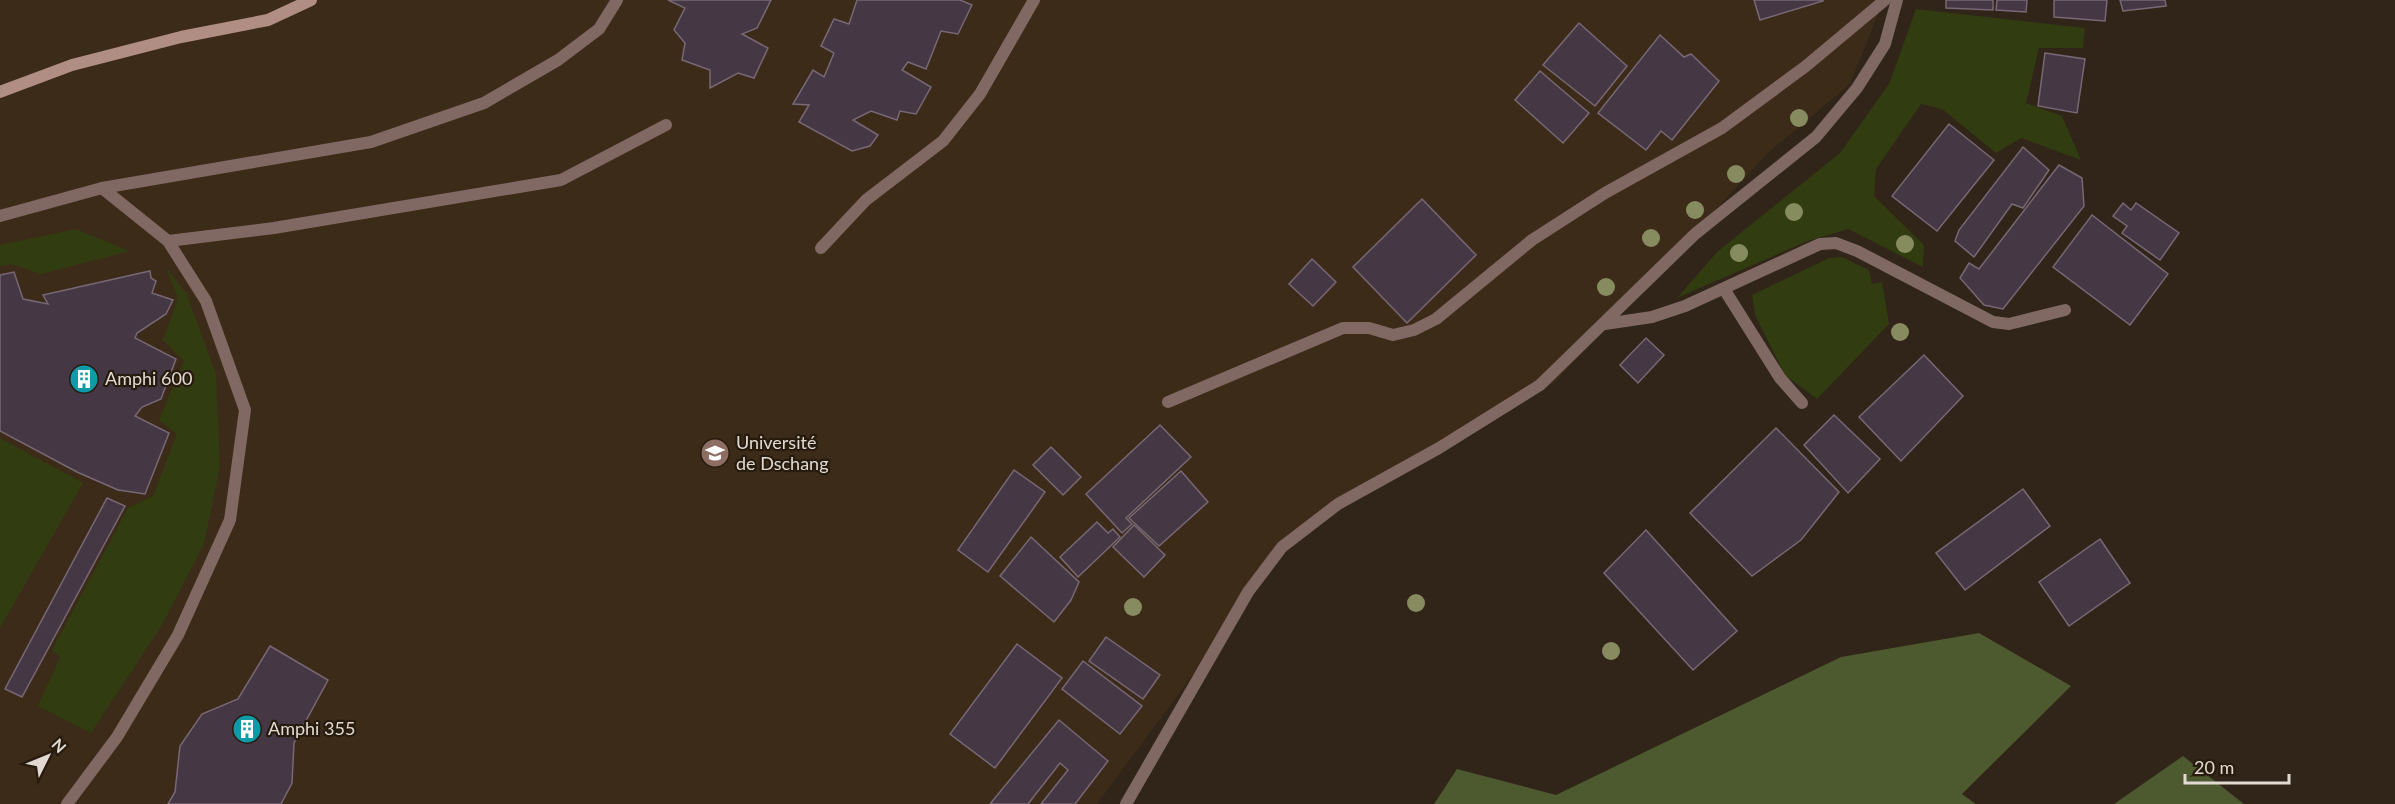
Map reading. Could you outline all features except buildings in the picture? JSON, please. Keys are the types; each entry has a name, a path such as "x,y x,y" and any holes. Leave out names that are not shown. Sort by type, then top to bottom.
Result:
{"street":[{"path":"0,92 72,65 181,37 268,20 311,0"},
{"path":"0,216 102,188 371,142 484,103 558,60 599,29 617,0"},
{"path":"821,248 866,201 943,141 980,94 1034,0"},
{"path":"1168,402 1343,328 1370,328 1393,335 1414,330 1436,319 1532,240 1605,193 1722,128 1806,66 1885,0"},
{"path":"1126,804 1248,592 1282,547 1338,504 1439,448 1540,385 1695,234 1816,137 1857,88 1885,44 1898,0"},
{"path":"168,241 274,228 561,180 666,124"},
{"path":"67,804 117,737 178,634 230,520 245,410 206,301 168,241 102,188"},
{"path":"1605,324 1652,317 1724,289 1821,244 1836,243 1857,251 1993,322 2009,324 2065,310"},
{"path":"1724,289 1780,378 1802,403"}],"shaded area":[{"name":"Université de Dschang","path":"0,0 1884,0 1850,84 1769,152 1554,383 1305,524 1097,804 0,804"}],"green space":[{"path":"1916,9 2085,28 2083,48 2039,48 2026,103 2062,116 2081,160 2021,138 1996,153 1942,109 1921,104 1876,169 1874,196 1924,245 1923,267 1848,229 1808,241 1677,298 1717,252 1840,153 1889,84"},
{"path":"76,229 130,251 41,274 12,264 0,266 0,245"},
{"path":"1842,257 1869,270 1872,284 1882,282 1889,324 1817,399 1785,375 1755,315 1752,295 1829,258"},
{"path":"166,267 187,295 216,374 220,466 204,544 162,625 91,733 38,706 60,657 52,650 128,508 153,496 177,434 159,420 184,361 163,340 178,299"},
{"path":"0,438 83,483 0,628"},
{"path":"1979,633 2071,686 1962,794 1976,804 1434,804 1457,769 1556,795 1841,657"},
{"path":"2183,756 2244,804 2114,804"}],"place":[{"name":"Amphi 600","path":"84,379"},
{"name":"Université de Dschang","path":"715,453"},
{"name":"Amphi 355","path":"247,729"}]}
